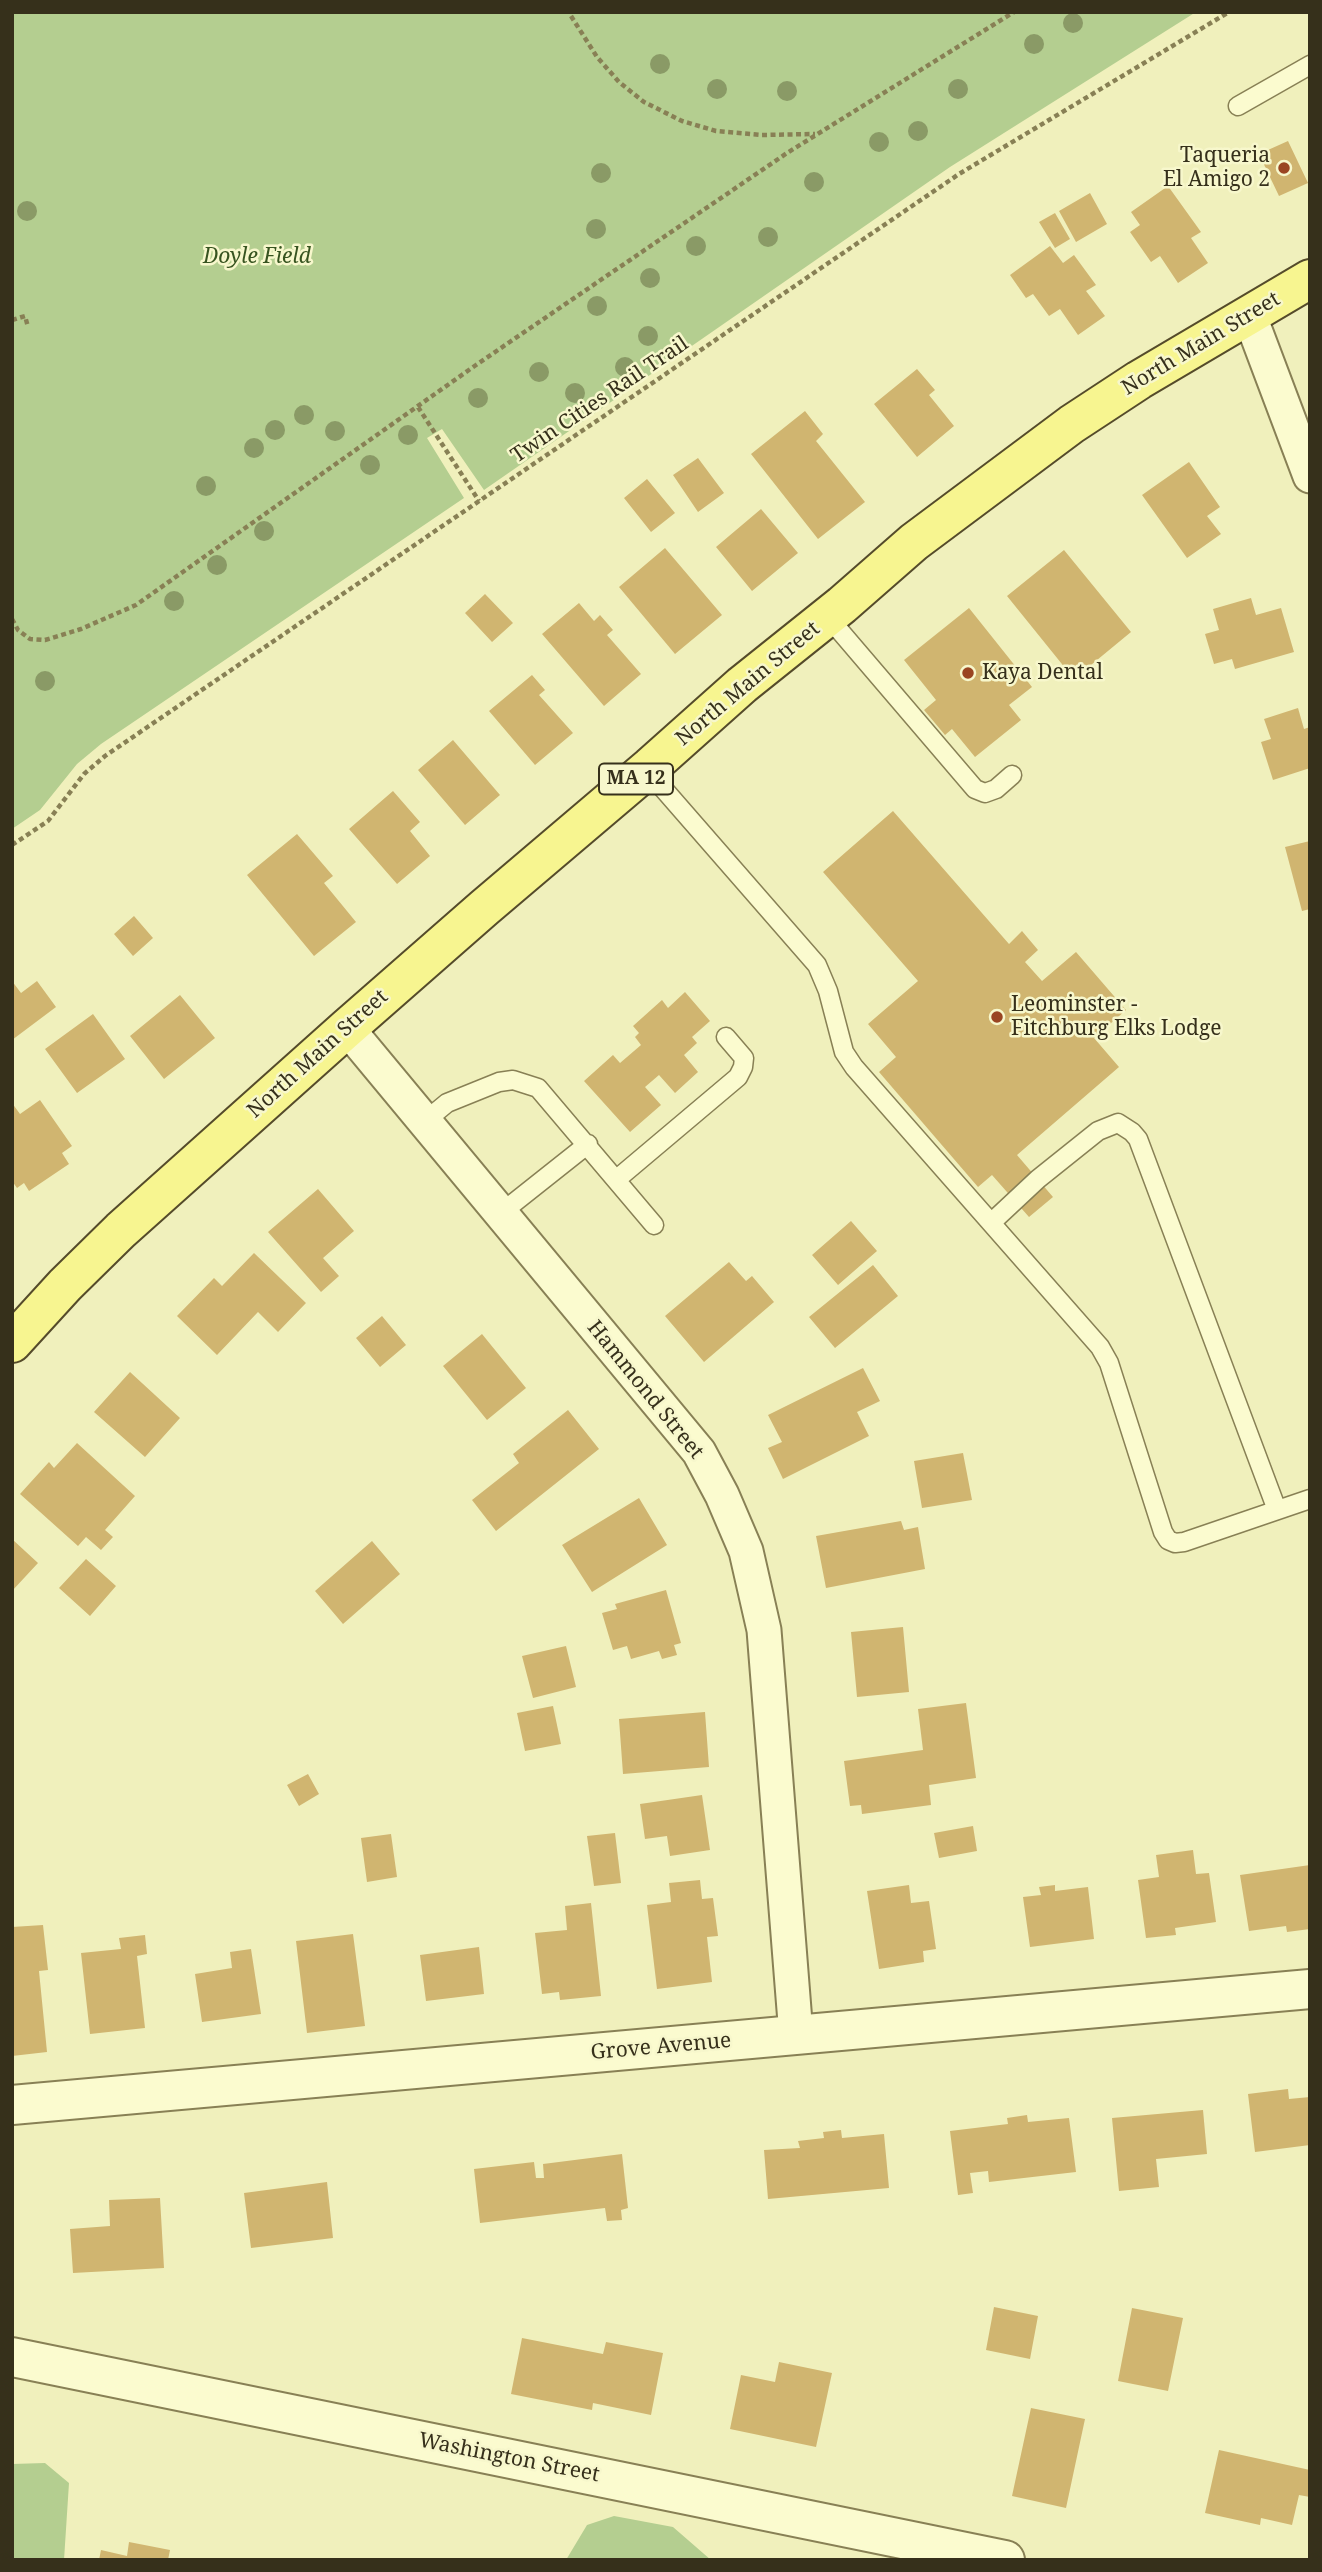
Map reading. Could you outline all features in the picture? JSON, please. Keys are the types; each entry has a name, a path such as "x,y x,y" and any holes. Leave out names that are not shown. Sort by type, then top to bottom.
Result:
{"main road":[{"name":"North Main Street","path":"12,1343 121,1230 347,1028 742,685 828,617 914,542 1072,424 1310,279"}],"street":[{"path":"1249,314 1310,476"},
{"name":"Hammond Street","path":"347,1028 699,1452 746,1550 764,1630 796,2035"},
{"name":"Grove Avenue","path":"12,2105 1310,1989"},
{"name":"Washington Street","path":"12,2357 1005,2560"}],"lane":[{"path":"1238,106 1310,65"},
{"path":"828,617 975,789 985,793 996,789 1012,775"},
{"path":"647,770 807,952 823,975 838,1036 853,1067 1091,1334 1109,1363 1163,1532 1168,1540 1175,1543 1184,1542 1310,1499"},
{"path":"617,1179 738,1077 744,1058 726,1037"},
{"path":"425,1122 447,1103 499,1082 513,1080 538,1088 654,1225"},
{"path":"992,1223 1038,1179 1104,1127 1118,1124 1132,1132 1143,1152 1277,1510"},
{"path":"500,1213 588,1144"}],"path":[{"path":"12,619 18,630 30,639 45,640 81,629 136,605 418,407 816,134 1014,12"},
{"name":"Twin Cities Rail Trail","path":"12,845 48,821 94,764 959,174 1229,12"},
{"path":"572,16 597,57 619,82 644,102 682,121 716,131 762,135 816,134"},
{"path":"12,320 25,316 28,327"},
{"path":"418,407 480,501"}],"green space":[{"name":"Doyle Field","path":"12,12 1196,12 950,167 484,490 442,429 427,438 464,498 101,744 77,764 40,810 12,829"},
{"path":"45,2463 69,2483 64,2560 12,2560 12,2464"},
{"path":"614,2516 673,2527 711,2560 566,2560 587,2525"}],"building":[{"name":"Taqueria El Amigo 2","path":"1288,141 1308,183 1279,196 1259,154"},
{"path":"1168,186 1201,232 1191,238 1208,263 1178,283 1160,256 1151,262 1130,232 1140,225 1131,212"},
{"path":"1090,193 1107,224 1076,242 1059,211"},
{"path":"1055,213 1070,239 1055,248 1039,222"},
{"path":"1050,246 1063,263 1074,255 1096,285 1086,291 1105,316 1078,335 1060,309 1049,316 1033,294 1026,298 1010,275"},
{"path":"917,369 935,390 929,395 954,426 917,457 874,404"},
{"path":"805,411 823,434 816,441 865,502 818,539 751,454"},
{"path":"698,458 724,493 698,512 673,475"},
{"path":"1189,462 1220,507 1207,516 1221,534 1187,558 1142,495"},
{"path":"647,479 675,513 651,532 624,498"},
{"path":"761,509 798,553 752,591 716,547"},
{"path":"665,548 722,615 675,654 619,587"},
{"path":"1064,550 1131,632 1074,679 1007,596"},
{"path":"485,594 513,623 492,642 465,613"},
{"path":"1251,598 1256,615 1281,608 1294,652 1235,669 1232,659 1214,664 1205,634 1219,630 1213,609"},
{"path":"579,603 594,621 600,615 613,630 607,635 641,674 604,706 542,634"},
{"name":"Kaya Dental","path":"969,608 1032,687 1009,705 1021,720 975,757 952,729 945,735 924,710 936,700 904,660"},
{"path":"532,675 545,690 539,695 573,733 535,765 489,711"},
{"path":"1298,708 1304,729 1310,727 1310,768 1273,780 1261,742 1271,739 1264,719"},
{"path":"453,740 500,795 465,825 418,770"},
{"path":"393,791 420,822 410,831 430,856 397,884 349,829"},
{"name":"Leominster - Fitchburg Elks Lodge","path":"893,811 1009,944 1022,931 1038,950 1025,962 1042,981 1076,952 1126,1010 1094,1038 1119,1067 1017,1155 1053,1197 1029,1217 992,1175 978,1187 879,1072 896,1057 868,1024 918,981 823,872"},
{"path":"297,834 333,876 324,883 356,922 314,956 247,875"},
{"path":"1310,841 1310,909 1302,911 1285,847"},
{"path":"134,916 153,938 133,956 114,934"},
{"path":"12,981 21,993 37,981 56,1007 12,1040"},
{"path":"685,992 710,1021 692,1037 697,1043 684,1055 698,1072 675,1093 659,1075 645,1087 661,1105 630,1132 584,1081 613,1055 620,1063 641,1045 635,1037 639,1033 633,1026 662,1000 668,1008"},
{"path":"180,995 215,1038 164,1079 130,1036"},
{"path":"93,1014 125,1059 77,1093 45,1049"},
{"path":"40,1100 72,1146 62,1153 69,1164 29,1191 24,1183 17,1188 12,1181 12,1103 20,1114"},
{"path":"318,1189 354,1231 323,1258 339,1276 321,1292 268,1232"},
{"path":"851,1221 877,1251 838,1285 812,1255"},
{"path":"254,1253 306,1303 278,1332 258,1312 217,1355 177,1316 214,1278 222,1286"},
{"path":"729,1262 746,1281 752,1276 774,1302 704,1362 665,1316"},
{"path":"873,1265 898,1296 835,1348 809,1317"},
{"path":"382,1316 406,1345 380,1367 356,1338"},
{"path":"482,1334 526,1388 487,1420 443,1366"},
{"path":"863,1368 880,1401 857,1412 869,1436 783,1479 768,1448 782,1442 768,1415"},
{"path":"130,1372 180,1418 145,1457 94,1412"},
{"path":"568,1410 599,1449 496,1531 472,1500 519,1463 513,1454"},
{"path":"77,1443 135,1496 105,1530 113,1537 101,1550 86,1537 78,1546 20,1494 49,1462 54,1468"},
{"path":"963,1453 972,1500 922,1508 914,1461"},
{"path":"639,1498 667,1545 592,1592 562,1545"},
{"path":"901,1521 904,1530 918,1527 925,1569 826,1588 816,1536"},
{"path":"12,1539 38,1563 12,1591"},
{"path":"372,1541 400,1574 343,1624 315,1591"},
{"path":"86,1559 116,1586 90,1616 59,1588"},
{"path":"666,1590 681,1643 674,1645 677,1655 662,1659 659,1651 631,1659 627,1646 613,1650 602,1613 617,1609 615,1604"},
{"path":"903,1627 909,1692 857,1697 851,1632"},
{"path":"566,1646 576,1687 533,1698 522,1656"},
{"path":"966,1703 976,1778 929,1785 931,1805 862,1814 861,1805 850,1806 844,1761 923,1750 918,1709"},
{"path":"553,1706 561,1744 525,1751 517,1713"},
{"path":"705,1712 709,1767 623,1774 619,1719"},
{"path":"308,1774 319,1794 299,1806 287,1785"},
{"path":"702,1795 710,1850 670,1856 667,1836 645,1839 640,1804"},
{"path":"973,1826 977,1851 939,1858 934,1833"},
{"path":"615,1833 621,1883 594,1886 587,1836"},
{"path":"391,1834 397,1877 367,1882 361,1838"},
{"path":"1193,1850 1196,1874 1209,1873 1216,1922 1175,1928 1176,1935 1146,1938 1138,1880 1159,1877 1156,1855"},
{"path":"1310,1865 1310,1929 1287,1932 1286,1926 1249,1931 1240,1875"},
{"path":"700,1880 702,1899 713,1898 718,1936 707,1937 712,1982 657,1989 647,1905 671,1902 669,1883"},
{"path":"909,1885 911,1903 929,1901 936,1949 923,1951 924,1962 879,1969 867,1891"},
{"path":"1055,1885 1055,1891 1088,1887 1094,1939 1030,1947 1023,1897 1041,1895 1039,1887"},
{"path":"591,1903 601,1996 560,2000 559,1992 542,1994 535,1933 567,1930 565,1906"},
{"path":"43,1925 48,1970 39,1971 47,2052 12,2056 12,1927"},
{"path":"353,1934 365,2026 307,2033 296,1941"},
{"path":"145,1935 147,1954 137,1956 145,2028 90,2034 81,1953 121,1949 119,1938"},
{"path":"479,1947 484,1994 426,2001 420,1955"},
{"path":"251,1949 261,2014 202,2022 195,1974 232,1968 230,1952"},
{"path":"1288,2089 1289,2099 1310,2097 1310,2145 1255,2152 1248,2094"},
{"path":"1203,2110 1207,2154 1156,2159 1159,2187 1119,2191 1112,2118"},
{"path":"1027,2115 1028,2122 1069,2118 1076,2172 989,2182 988,2171 970,2173 973,2193 958,2195 950,2131 1008,2124 1007,2118"},
{"path":"841,2130 842,2138 884,2134 889,2188 768,2199 764,2150 800,2148 798,2141 824,2138 823,2132"},
{"path":"622,2154 628,2208 621,2210 622,2220 607,2221 605,2208 480,2223 474,2169 534,2162 536,2178 544,2178 543,2164"},
{"path":"327,2182 333,2238 251,2248 244,2193"},
{"path":"160,2198 164,2268 73,2273 70,2229 110,2226 109,2200"},
{"path":"994,2307 1038,2316 1030,2359 986,2350"},
{"path":"1132,2308 1183,2318 1168,2391 1118,2381"},
{"path":"522,2338 603,2354 606,2342 663,2353 651,2415 593,2403 592,2410 511,2394"},
{"path":"779,2362 832,2373 816,2447 730,2429 741,2375 775,2382"},
{"path":"1031,2408 1085,2419 1066,2508 1012,2496"},
{"path":"1219,2450 1310,2470 1310,2497 1299,2495 1292,2525 1261,2518 1260,2525 1205,2513"},
{"path":"129,2542 170,2550 168,2560 99,2560 101,2550 127,2556"}],"place":[{"name":"Taqueria El Amigo 2","path":"1284,168"},
{"name":"Kaya Dental","path":"968,673"},
{"name":"Leominster - Fitchburg Elks Lodge","path":"997,1017"}]}
